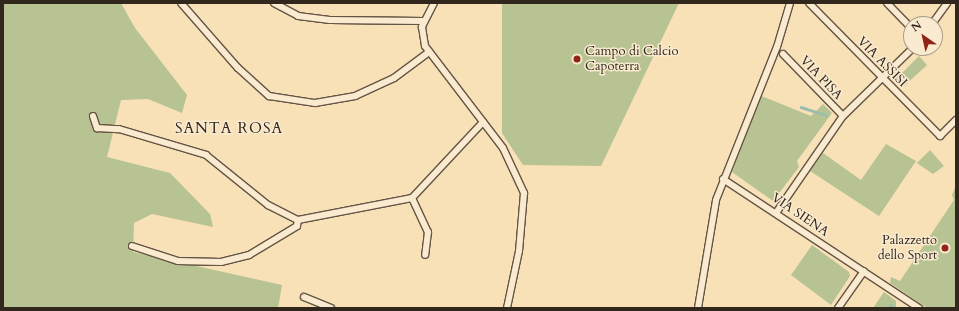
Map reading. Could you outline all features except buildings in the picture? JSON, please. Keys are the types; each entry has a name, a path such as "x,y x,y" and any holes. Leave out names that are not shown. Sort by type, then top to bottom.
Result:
{"street":[{"path":"181,3 238,68 269,96 315,103 355,96 394,78 429,52"},
{"path":"274,3 298,16 330,20 424,21"},
{"path":"434,3 424,21 422,40 429,52 503,148 524,193 520,251 507,308"},
{"path":"698,308 716,200 723,179 777,48 790,3"},
{"name":"VIA ASSISI","path":"809,3 940,136 956,120"},
{"path":"887,3 903,20"},
{"path":"938,16 947,3"},
{"name":"VIA PISA","path":"783,54 843,116"},
{"path":"776,213 843,116 905,56"},
{"path":"93,116 97,128 119,129 206,154 268,205 298,220 412,198 483,122"},
{"name":"VIA SIENA","path":"723,179 919,308"},
{"path":"412,198 428,232 425,254"},
{"path":"132,246 178,261 220,262 249,255 297,226 298,220"},
{"path":"838,308 864,272"},
{"path":"304,297 331,308"}],"green space":[{"path":"3,3 121,3 135,28 187,95 182,113 148,99 121,100 107,157 170,173 210,214 213,227 152,214 134,223 133,252 282,285 278,308 3,308"},
{"name":"Campo di Calcio Capoterra","path":"502,3 679,3 601,166 523,165 502,133"},
{"path":"919,56 927,65 902,88 891,76 896,71 900,75"},
{"path":"759,95 811,116 823,104 832,113 797,161 799,167 773,201 732,172"},
{"path":"886,144 916,161 879,216 810,171 823,153 861,180"},
{"path":"930,150 944,166 933,174 917,163"},
{"path":"956,185 956,308 927,308 890,283 891,277 900,281 954,200 952,195"},
{"path":"812,245 849,272 850,276 831,305 791,275"},
{"path":"884,292 896,301 896,308 873,308"}],"waterway":[{"path":"801,107 826,115"}],"place":[{"name":"Campo di Calcio Capoterra","path":"577,59"},
{"name":"Palazzetto dello Sport","path":"945,248"}],"district":[{"name":"SANTA ROSA","path":"229,129"}]}
